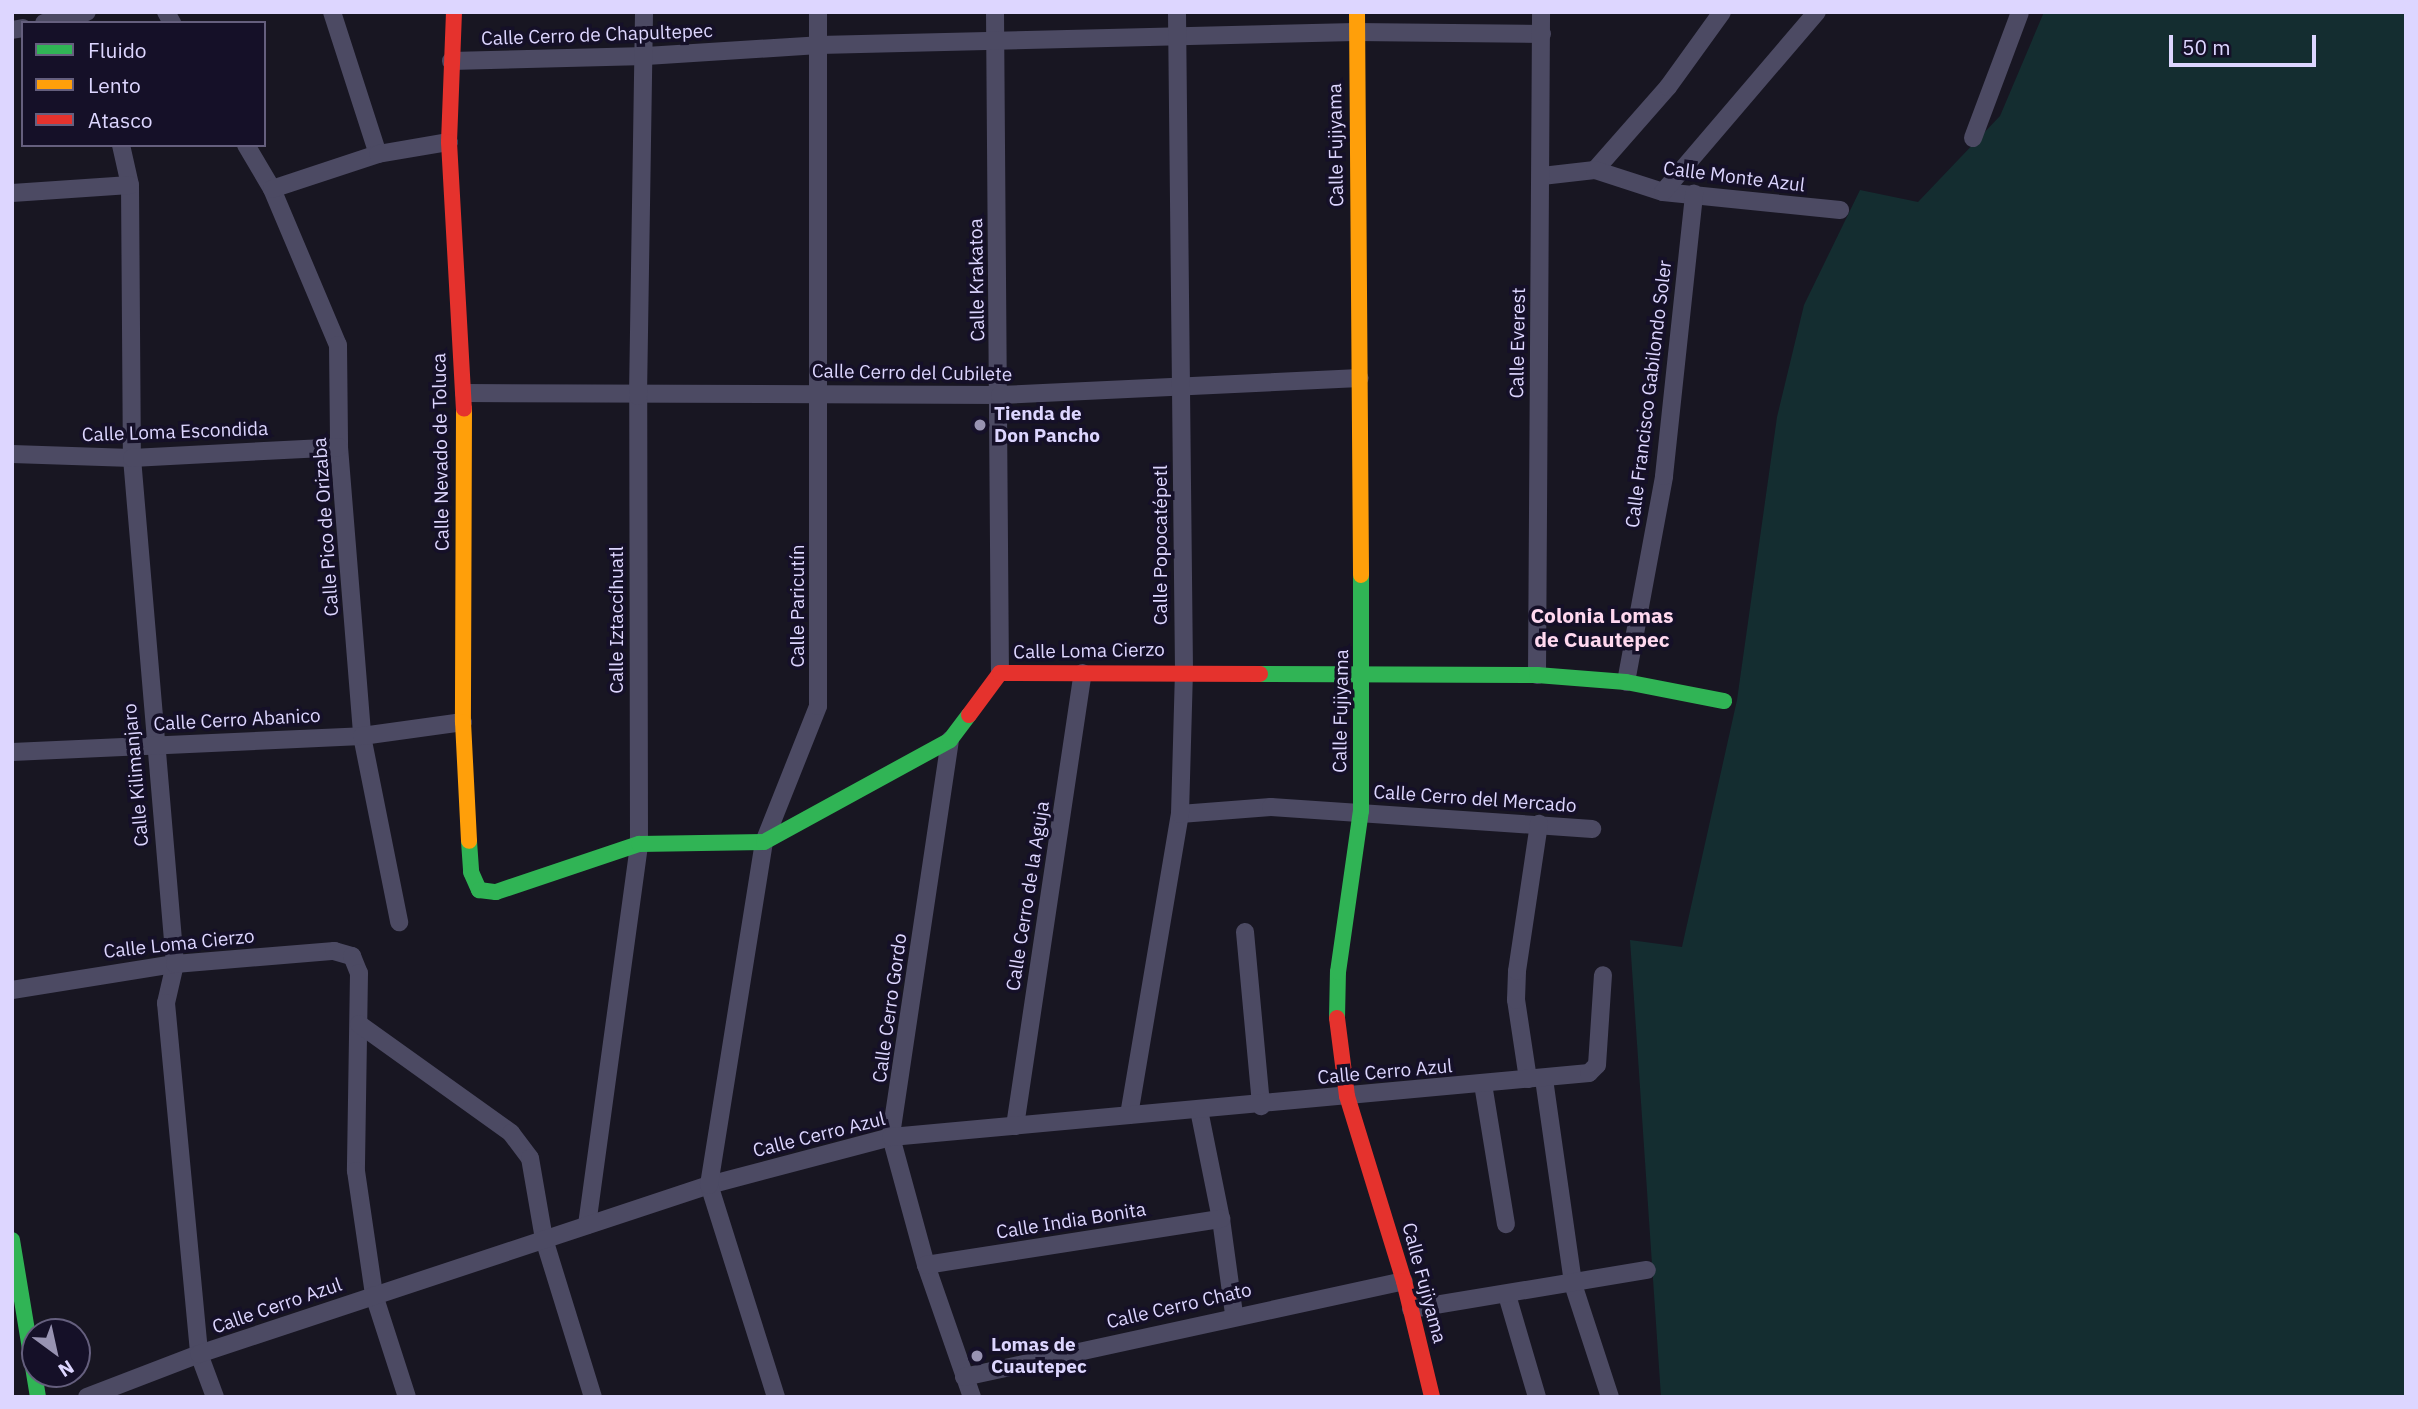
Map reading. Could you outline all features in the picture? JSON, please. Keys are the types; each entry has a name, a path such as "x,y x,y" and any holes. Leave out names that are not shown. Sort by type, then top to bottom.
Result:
{"street":[{"path":"332,12 378,154"},
{"name":"Calle Nevado de Toluca","path":"454,12 449,142 464,393 463,722 471,872 479,890"},
{"name":"Calle Iztaccíhuatl","path":"587,1225 639,844 638,396 646,56 644,12"},
{"name":"Calle Paricutín","path":"709,1185 764,842 818,706 820,392 815,100 819,45 818,12"},
{"name":"Calle Krakatoa","path":"995,12 1000,395 1000,673"},
{"name":"Calle Popocatépetl","path":"1129,1115 1180,814 1184,671 1177,12"},
{"name":"Calle Fujiyama","path":"1357,12 1355,32 1364,677 1360,811 1338,972 1337,1035 1347,1096 1404,1281 1432,1397"},
{"name":"Calle Everest","path":"1536,675 1542,176 1541,12"},
{"path":"1595,170 1668,87 1722,12"},
{"path":"1663,192 1817,12"},
{"path":"1973,138 2020,12"},
{"path":"52,21 86,13"},
{"name":"Calle Cerro de Chapultepec","path":"451,61 646,56 819,45 1177,36 1355,32 1542,34"},
{"path":"272,189 378,154 449,142"},
{"name":"Calle Kilimanjaro","path":"121,147 130,185 131,458 175,964 166,1003 199,1354 215,1397"},
{"name":"Calle Pico de Orizaba","path":"247,147 272,189 338,345 339,447 362,736 399,922"},
{"name":"Calle Monte Azul","path":"1542,176 1595,170 1663,192 1840,210"},
{"path":"12,193 130,185"},
{"name":"Calle Francisco Gabilondo Soler","path":"1626,682 1664,476 1694,194"},
{"name":"Calle Cerro del Cubilete","path":"464,393 638,396 820,392 1000,395 1360,378"},
{"name":"Calle Loma Escondida","path":"12,454 131,458 339,447"},
{"name":"Calle Loma Cierzo","path":"479,890 496,892 639,844 764,842 950,740 1000,673 1184,671 1364,677 1536,675 1626,682 1724,701"},
{"name":"Calle Cerro de la Aguja","path":"1015,1126 1083,673"},
{"name":"Calle Cerro Abanico","path":"12,752 362,736 463,722"},
{"name":"Calle Cerro Gordo","path":"950,740 891,1137 926,1265 972,1397"},
{"name":"Calle Cerro del Mercado","path":"1180,814 1271,807 1592,829"},
{"path":"1538,824 1517,971 1516,1000 1536,1079 1573,1284 1610,1397"},
{"path":"1245,932 1261,1106"},
{"name":"Calle Loma Cierzo","path":"12,990 175,964 334,951 352,956 359,973 359,1024"},
{"name":"Calle Cerro Azul","path":"87,1397 199,1354 709,1185 891,1137 1261,1106 1594,1071 1603,975"},
{"path":"359,1024 511,1133 530,1158 544,1239 593,1397"},
{"path":"359,1024 356,1171 374,1295 407,1397"},
{"path":"1483,1084 1506,1224"},
{"path":"1199,1110 1221,1219 1234,1314"},
{"path":"709,1185 776,1397"},
{"name":"Calle India Bonita","path":"926,1265 1221,1219"},
{"path":"12,1240 38,1397"},
{"path":"1411,1309 1647,1270"},
{"name":"Calle Cerro Chato","path":"964,1377 1234,1314 1404,1281"},
{"path":"1507,1295 1537,1397"}],"green space":[{"path":"2044,12 2406,12 2406,1397 1661,1397 1630,940 1682,947 1737,700 1777,417 1804,305 1860,190 1918,202 2000,116"}],"traffic: fast":[{"path":"1337,1018 1338,972 1361,811 1361,575"},
{"path":"1260,674 1537,675 1626,682 1724,701"},
{"path":"469,841 471,872 479,890 496,892 639,844 764,842 950,740 969,715"},
{"path":"12,1240 38,1397"}],"traffic: slow":[{"path":"1357,12 1361,575"},
{"path":"464,409 463,722 469,841"}],"traffic: jam":[{"path":"454,12 449,142 464,409"},
{"path":"969,715 1000,673 1260,674"},
{"path":"1337,1018 1347,1096 1404,1281 1432,1397"}],"place":[{"name":"Tienda de Don Pancho","path":"980,425"},
{"name":"Lomas de Cuautepec","path":"977,1356"}],"district":[{"name":"Colonia Lomas de Cuautepec","path":"1602,627"}]}
